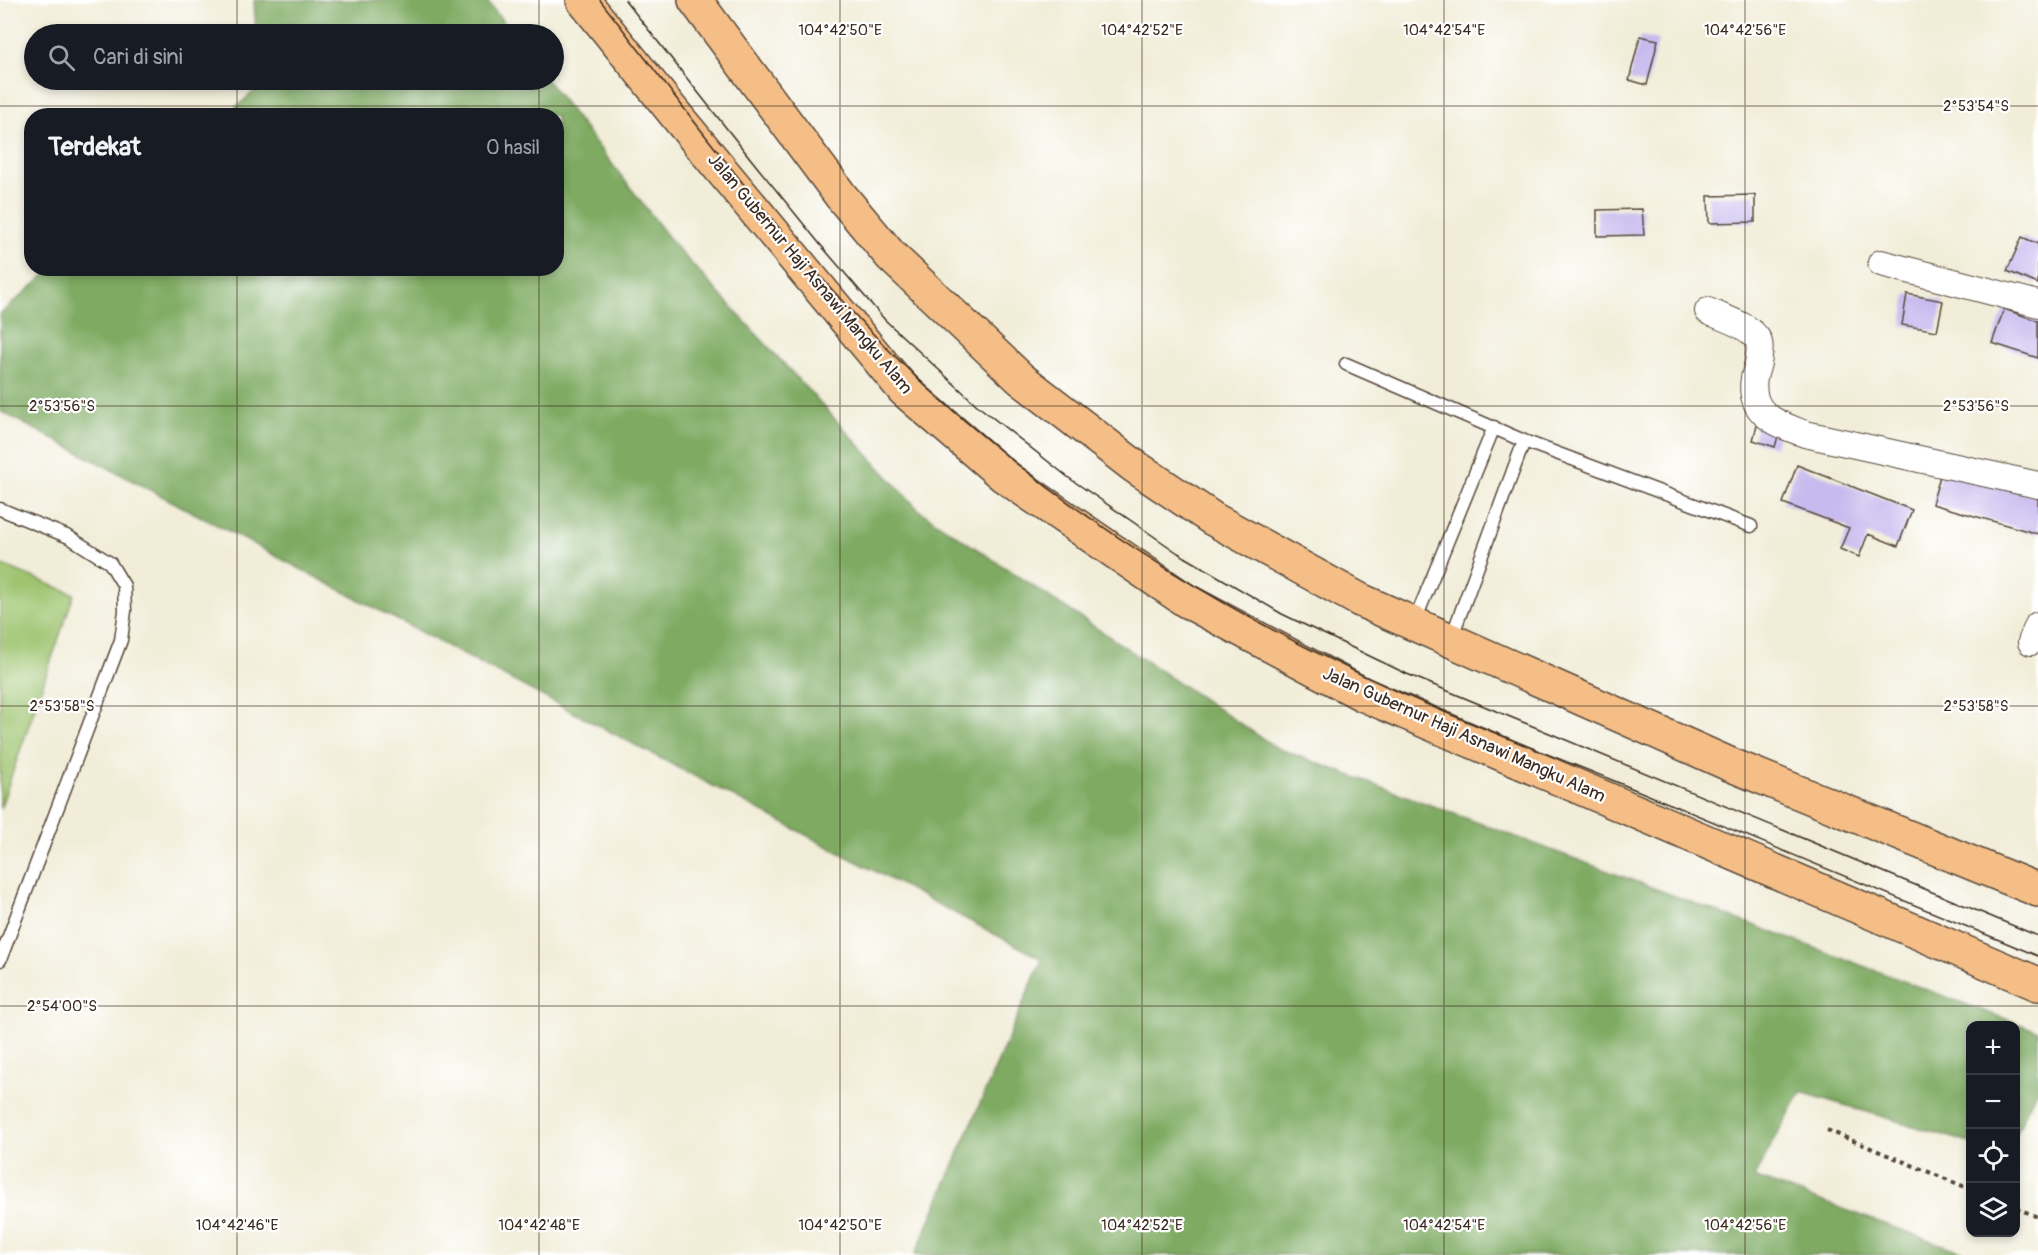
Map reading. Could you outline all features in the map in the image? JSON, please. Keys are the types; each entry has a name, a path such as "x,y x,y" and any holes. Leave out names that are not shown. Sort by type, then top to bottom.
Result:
{"highway":[{"name":"Jalan Gubernur Haji Asnawi Mangku Alam","path":"583,0 904,390 1004,476 1185,600 1362,694 2038,984"},
{"path":"695,0 842,196 891,256 1021,379 1134,466 1214,519 1359,600 1729,764 2038,890"}],"street":[{"path":"1881,263 2038,304"},
{"path":"1708,311 1746,329 1757,338 1760,347 1753,380 1755,398 1761,411 1774,423 1805,434 2038,485"}],"lane":[{"path":"1347,364 1524,441 1751,526"},
{"path":"1414,623 1494,428"},
{"path":"1451,639 1524,441"},
{"path":"0,509 69,537 111,563 123,586 125,611 121,640 0,960"}],"path":[{"path":"1827,1130 1966,1187"},
{"path":"2020,1210 2038,1217"}],"green space":[{"path":"254,0 486,0 505,24 255,24"},
{"path":"256,90 555,90 677,248 920,511 1277,748 2011,1021 1966,1021 1966,1142 1801,1092 1754,1177 1971,1255 915,1255 1042,959 0,411 0,314 44,276 564,276 564,108 235,108"},
{"path":"0,564 74,594 0,809"},
{"path":"2020,1024 2038,1031 2038,1087 2020,1125"}],"building":[{"path":"1640,36 1658,40 1647,85 1629,80"},
{"path":"1755,195 1755,222 1709,223 1708,196"},
{"path":"1642,209 1644,235 1597,236 1597,210"},
{"path":"2022,237 2038,244 2038,284 2007,271"},
{"path":"1907,294 1943,301 1937,331 1902,325"},
{"path":"2004,309 2038,321 2038,358 1992,343"},
{"path":"1758,422 1780,429 1775,447 1753,440"},
{"path":"1797,465 1912,510 1898,546 1868,534 1859,557 1840,549 1849,528 1783,503"},
{"path":"1942,469 2038,496 2038,534 1932,504"}],"tram line":[{"path":"600,0 772,220 865,325 965,421 1014,462 1118,537 1172,572 1284,636 1399,692 2038,956"},
{"path":"625,0 819,243 885,320 978,406 1069,478 1178,553 1282,614 1407,674 2038,936"}]}
